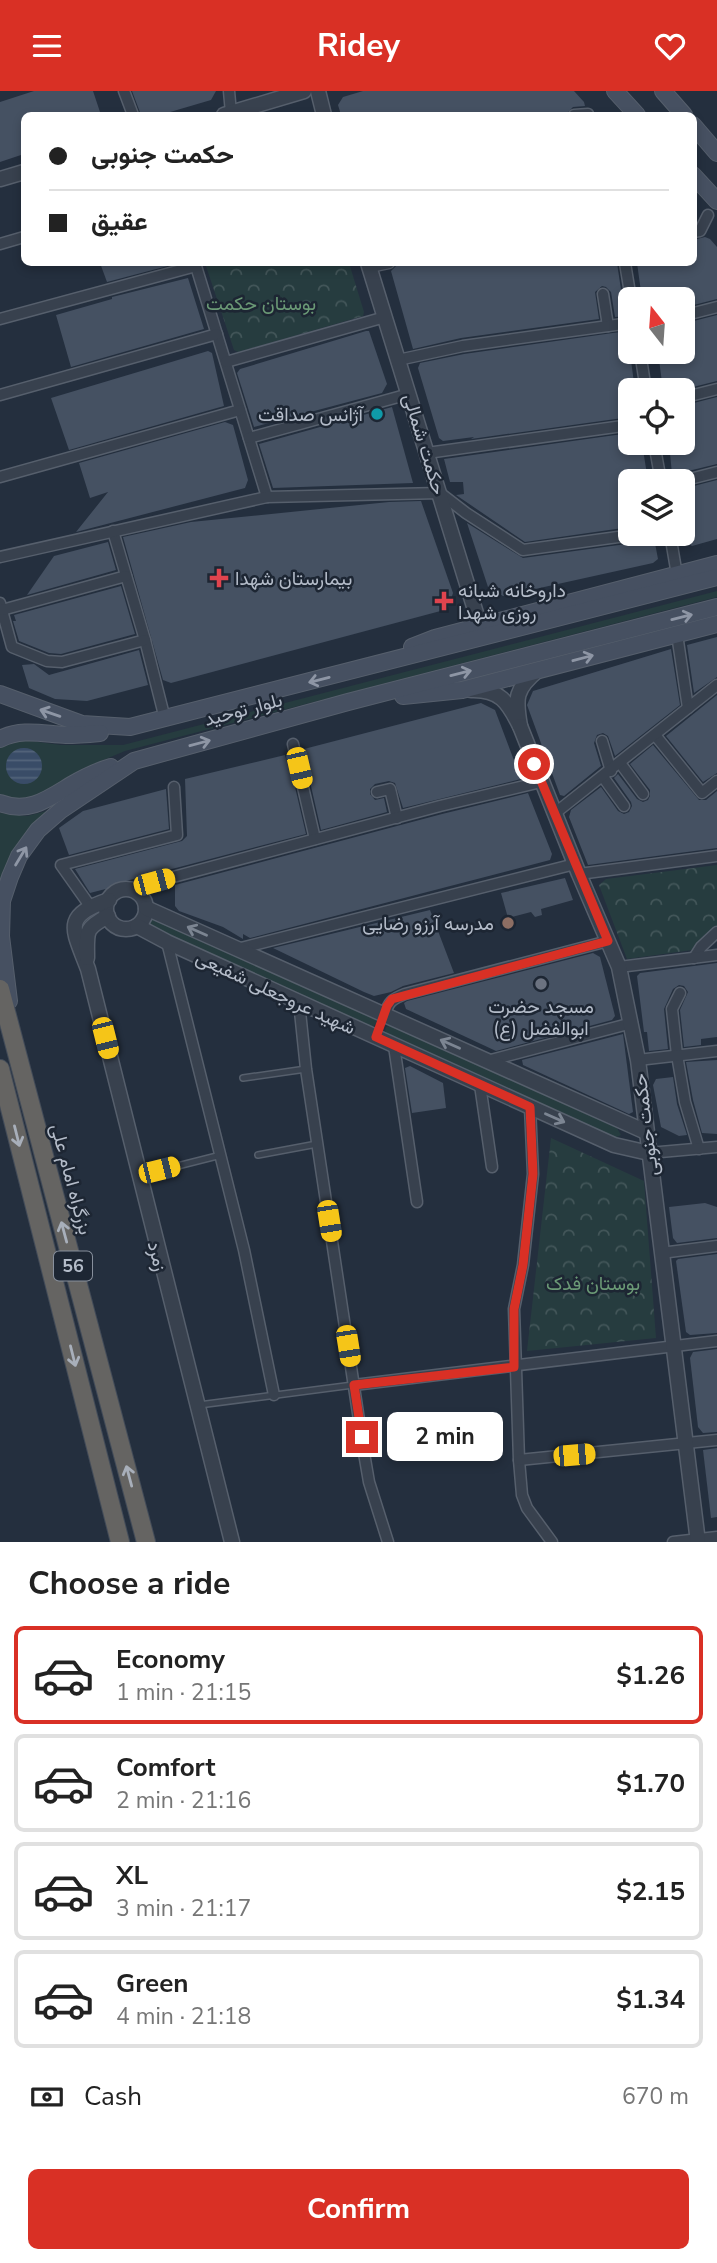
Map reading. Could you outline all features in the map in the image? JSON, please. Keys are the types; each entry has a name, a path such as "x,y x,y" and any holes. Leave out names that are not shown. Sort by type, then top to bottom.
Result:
{"highway":[{"name":"بزرگراه امام علی","path":"0,989 146,1542"},
{"name":"56","path":"0,1069 120,1542"}],"main road":[{"path":"615,91 635,112"},
{"path":"663,91 681,112"},
{"path":"697,130 717,153"},
{"path":"697,182 713,208"},
{"path":"344,673 435,638 717,564"},
{"name":"بلوار توحید","path":"0,694 82,724 130,727 717,577"},
{"name":"بلوار توحید","path":"20,1066 4,972 2,901 19,856 38,830 88,790 134,761 348,702 717,607"},
{"path":"348,702 462,690 717,624"},
{"path":"0,739 27,732 66,735 130,727"},
{"path":"0,803 12,807 27,807 45,801 74,783 103,770 134,761"}],"street":[{"path":"124,91 132,112"},
{"path":"228,112 229,91"},
{"path":"235,112 304,91"},
{"path":"318,91 323,112"},
{"path":"697,129 717,135"},
{"path":"0,179 21,173"},
{"path":"697,231 713,208"},
{"path":"0,244 21,238"},
{"path":"0,319 189,266"},
{"path":"197,266 267,497"},
{"name":"حکمت شمالی","path":"369,266 480,626"},
{"path":"626,266 629,287"},
{"path":"603,294 608,326"},
{"path":"695,313 717,307"},
{"path":"226,362 385,317"},
{"path":"398,360 463,346 618,325"},
{"path":"0,395 217,334"},
{"path":"695,395 717,389"},
{"path":"249,438 409,394"},
{"path":"0,477 240,409"},
{"path":"427,453 618,427"},
{"path":"695,478 717,472"},
{"path":"0,557 267,497 440,493 523,549 618,537"},
{"path":"113,531 165,719"},
{"path":"672,546 677,575"},
{"path":"125,576 1,607 12,647 47,661 62,662 145,640"},
{"path":"678,641 688,708"},
{"path":"520,726 516,698 527,679 538,670"},
{"path":"554,814 717,685"},
{"path":"462,690 482,690 495,694 506,701 520,726"},
{"name":"حکمت جنوبی","path":"520,726 619,967 632,1023 698,1541"},
{"path":"654,735 702,793 717,781"},
{"path":"602,741 624,806"},
{"path":"293,744 315,839"},
{"path":"612,770 643,794"},
{"path":"174,787 177,835 61,865 90,906 128,889 541,782"},
{"path":"377,792 390,789 397,818"},
{"path":"237,949 577,869 717,856"},
{"path":"109,899 108,916 116,926 137,926 144,918 146,908 139,894 128,889"},
{"name":"زمرد","path":"90,906 78,915 75,930 88,969 232,1542"},
{"name":"شهید عروجعلی شفیعی","path":"146,908 646,1132"},
{"name":"زمرد","path":"88,969 87,940 90,927 108,916"},
{"name":"شهید عروجعلی شفیعی","path":"137,926 614,1145 649,1153"},
{"path":"694,958 717,932"},
{"path":"376,1037 392,999 608,941"},
{"path":"167,942 244,1250 274,1395"},
{"path":"619,967 717,955"},
{"path":"680,993 672,1009 677,1055 685,1102 699,1149"},
{"path":"299,1002 306,1069 369,1482 388,1542"},
{"path":"487,1061 632,1023"},
{"path":"394,1046 417,1202"},
{"path":"638,1061 717,1051"},
{"path":"480,1085 492,1167"},
{"path":"530,1107 533,1174 523,1265 514,1309 514,1367 523,1495 527,1508 552,1542"},
{"path":"614,1145 626,1140 628,1135 622,1121"},
{"path":"649,1153 717,1146"},
{"path":"661,1253 717,1246"},
{"path":"354,1385 717,1341"},
{"path":"519,1460 717,1440"},
{"path":"673,1542 717,1537"}],"lane":[{"path":"243,1078 306,1069"},
{"path":"258,1155 318,1144"},
{"path":"138,1175 220,1155"},
{"path":"196,1405 354,1385"}],"green space":[{"name":"بوستان حکمت","path":"206,266 350,266 363,316 238,352 234,350"},
{"path":"717,591 717,597 125,751 82,769 22,801 0,794 0,748 23,740 61,745 123,745"},
{"path":"47,811 17,845 0,879 0,813 27,816"},
{"path":"717,865 717,937 707,948 627,959 599,885 606,879"},
{"path":"149,917 374,1017 376,1024 371,1028 145,926"},
{"path":"392,1025 617,1128 621,1135 612,1137 388,1036 386,1027"},
{"name":"بوستان فدک","path":"551,1138 644,1181 656,1338 527,1351"}],"water":[{"path":"24,748 36,754 42,766 36,778 24,784 12,778 6,766 12,754"}],"building":[{"path":"34,91 93,91 100,112 21,112 21,155 0,162 0,102"},
{"path":"132,91 216,91 211,100 170,112 140,112"},
{"path":"363,91 574,91 585,106 573,107 568,112 340,112 338,105 343,97"},
{"path":"705,237 717,247 717,299 695,305 695,287 640,287 637,266 697,266 697,239"},
{"path":"101,266 168,266 107,282"},
{"path":"396,266 617,266 621,287 618,287 618,317 615,317 611,292 602,286 595,292 599,319 461,338 413,349 391,271"},
{"path":"188,278 204,329 71,367 56,315 112,297"},
{"path":"717,315 717,381 695,386 695,378 661,378 660,364 695,364 695,321"},
{"path":"369,331 387,384 382,393 254,427 237,373 240,369"},
{"path":"618,332 618,364 631,364 633,378 618,378 618,419 443,441 439,438 418,368 420,363 464,354"},
{"path":"208,351 212,353 224,406 69,450 51,398"},
{"path":"717,397 717,464 695,469 672,469 670,455 695,455 695,403"},
{"path":"392,407 413,483 273,488 259,444"},
{"path":"225,422 233,425 248,480 245,488 76,532 108,492 90,498 79,463"},
{"path":"618,435 618,455 644,455 646,469 618,469 618,529 525,542 456,495 464,494 463,482 450,482 444,459"},
{"path":"717,480 717,539 695,545 695,486"},
{"path":"421,501 453,593 448,609 171,683 163,680 123,537 191,522"},
{"path":"467,523 523,558 618,545 656,546 658,559 653,563 503,596 488,587"},
{"path":"108,542 116,570 27,595 54,556"},
{"path":"121,586 135,634 61,654 49,653 19,641 13,621 16,621 14,615"},
{"path":"717,637 717,677 694,693 687,645"},
{"path":"671,649 680,705 615,756 608,736 603,733 597,735 594,743 601,766 564,796 560,795 527,705 533,691"},
{"path":"139,650 148,685 87,701 55,699 29,688 22,665 34,664 49,675"},
{"path":"717,695 717,773 703,782 666,736"},
{"path":"481,703 495,710 521,779 403,808 395,783 389,781 375,784 370,789 370,794 375,800 384,798 387,812 321,830 304,749"},
{"path":"653,745 699,800 706,800 717,791 717,848 588,865 569,817 571,810 601,787 618,811 624,814 629,812 631,802 614,778 618,774 637,799 643,802 648,800 650,790 630,764"},
{"path":"285,755 306,834 90,893 75,869 182,841 187,836 185,779"},
{"path":"166,789 169,829 69,855 59,828 83,811"},
{"path":"528,793 552,854 550,860 250,938 243,934 243,939 223,927 179,911 175,906 175,885"},
{"name":"مدرسه آرزو رضایی","path":"565,878 573,900 541,909 542,915 535,917 531,912 508,918 501,893"},
{"path":"430,910 454,973 403,986 391,992 374,996 273,948"},
{"path":"593,953 600,957 615,1016 612,1020 496,1051 406,1009 404,1003 407,1001"},
{"path":"717,963 717,1037 701,1039 701,1045 684,1047 680,1010 688,992 684,986 679,985 673,989 664,1009 668,1049 649,1051 637,976 640,973"},
{"path":"623,1034 633,1112 629,1114 523,1065 522,1060"},
{"path":"717,1060 717,1134 702,1133 686,1062"},
{"path":"410,1066 443,1083 446,1108 412,1113 405,1068"},
{"path":"673,1077 677,1104 687,1135 679,1136 661,1127 653,1085 656,1079"},
{"path":"705,1203 717,1207 717,1238 677,1243 673,1238 669,1207"},
{"path":"717,1254 717,1333 690,1335 686,1332 676,1261"},
{"path":"717,1349 717,1432 703,1433 698,1427 690,1358 693,1352"},
{"path":"717,1448 717,1517 711,1518 703,1450"}],"place":[{"name":"آژانس صداقت","path":"377,414"},
{"name":"بیمارستان شهدا","path":"219,578"},
{"name":"داروخانه شبانه روزی شهدا","path":"444,601"},
{"name":"مدرسه آرزو رضایی","path":"508,923"},
{"name":"مسجد حضرت ابوالفضل (ع)","path":"541,984"}],"route":[{"path":"362,1437 354,1385 514,1367 514,1309 523,1265 533,1174 530,1107 376,1037 392,999 608,941 534,764"}]}
